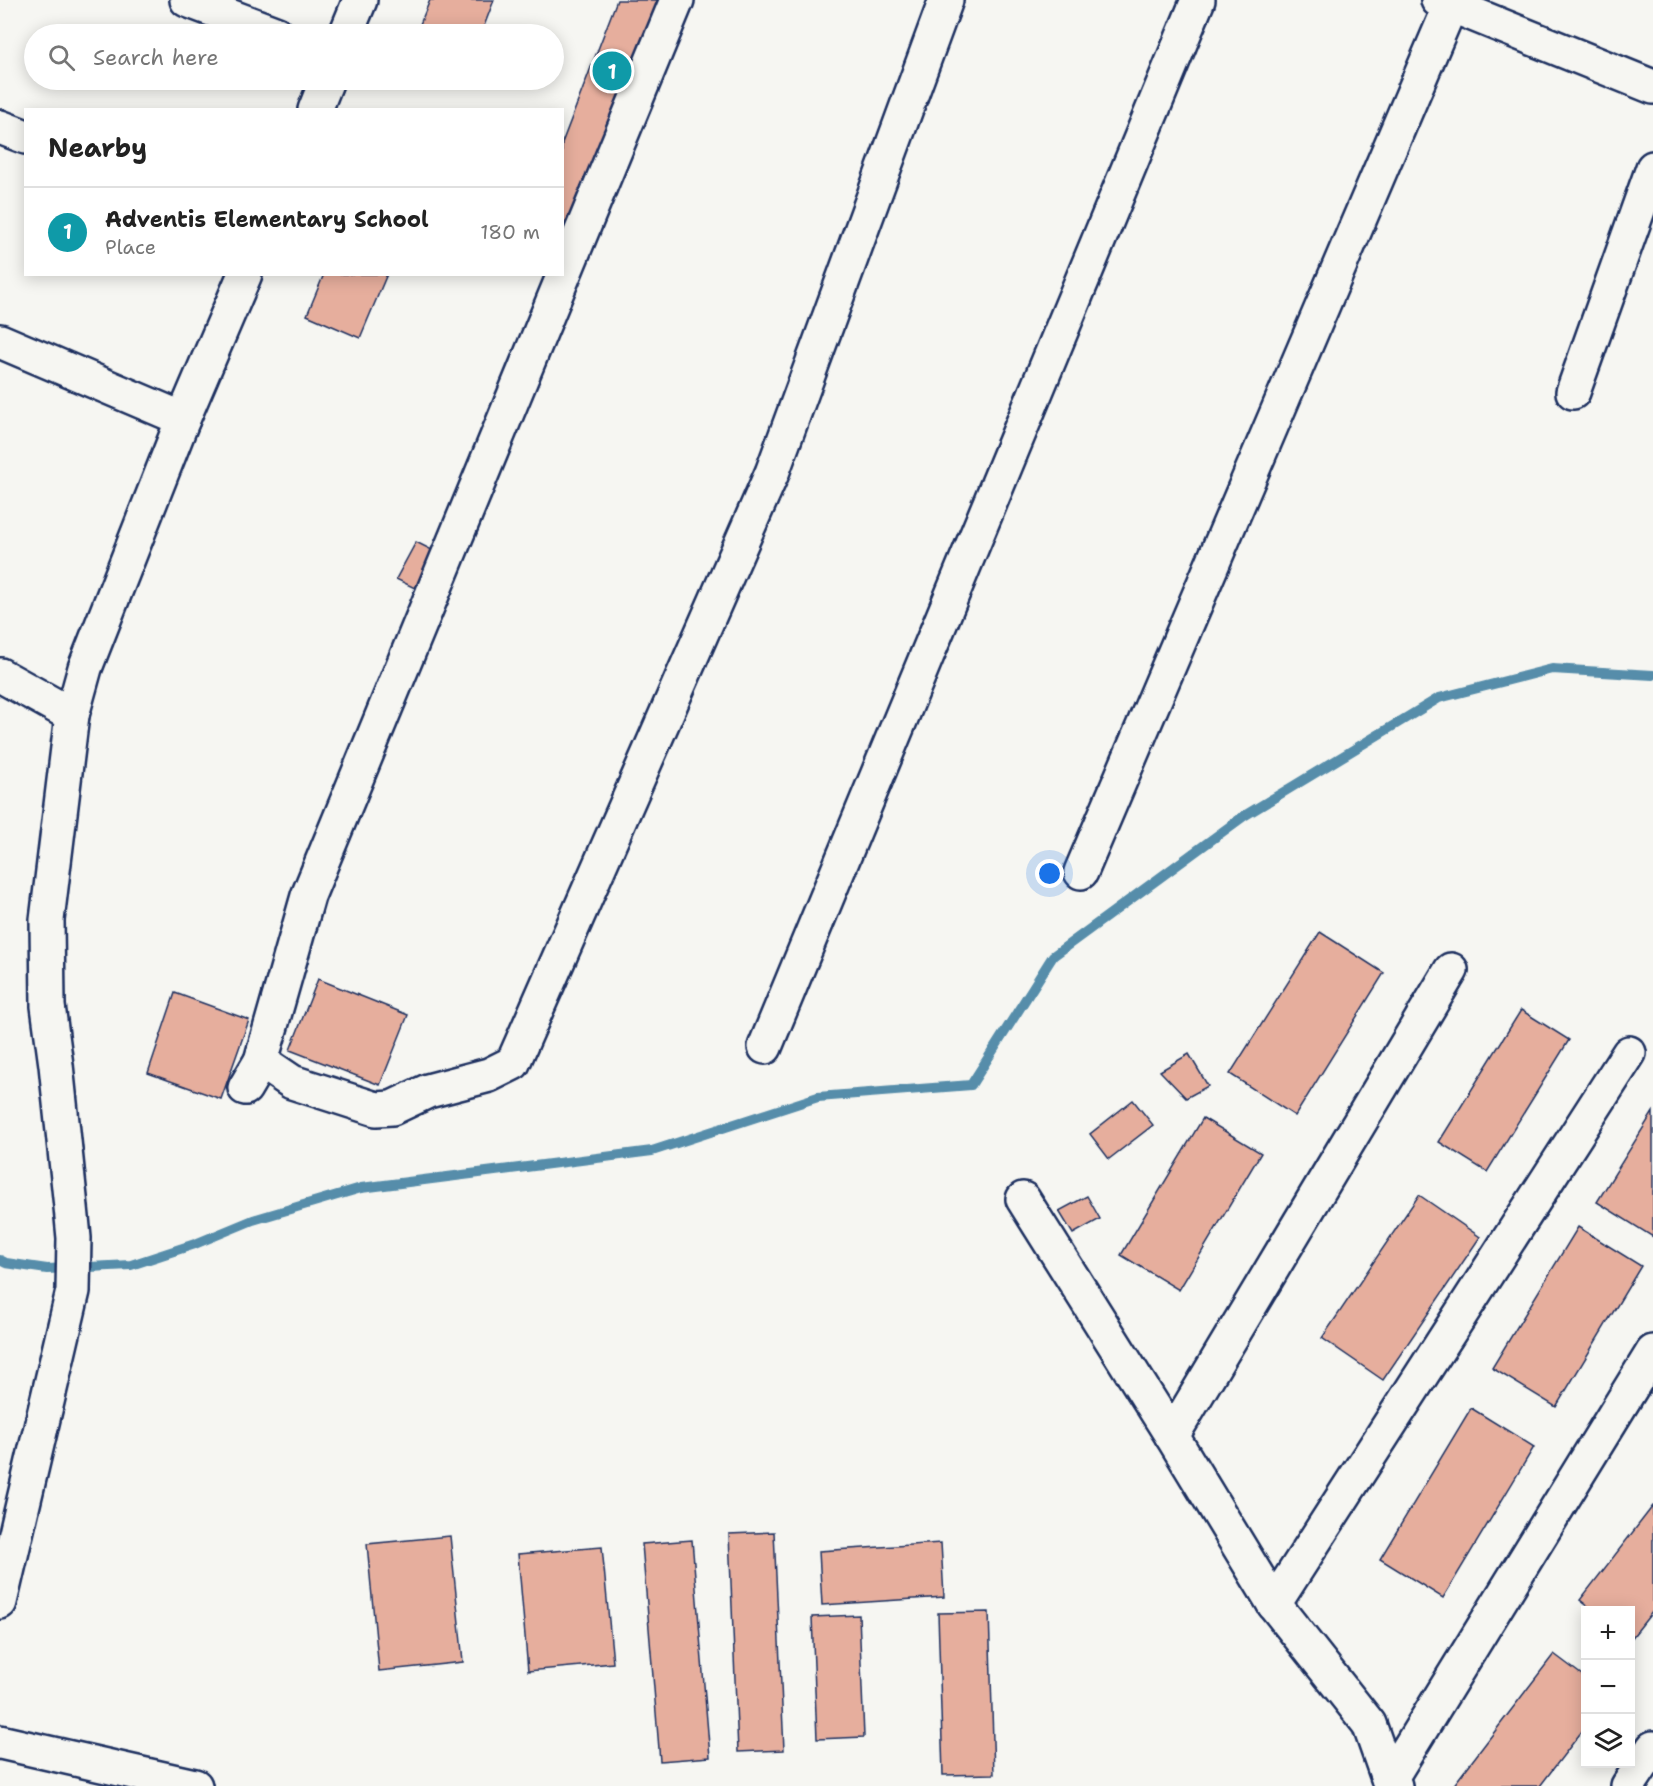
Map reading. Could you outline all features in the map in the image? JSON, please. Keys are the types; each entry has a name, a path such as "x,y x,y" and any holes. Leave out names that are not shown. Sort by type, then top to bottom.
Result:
{"street":[{"path":"187,0 251,24"},
{"path":"350,24 360,0"},
{"path":"564,274 677,0"},
{"path":"563,276 308,896 253,1074 292,1082 376,1108 392,1108 428,1091 489,1075 513,1063 772,473 946,0"},
{"path":"765,1047 1198,0"},
{"path":"1081,872 1447,2 1653,87"},
{"path":"316,108 323,90"},
{"path":"0,127 24,136"},
{"path":"1573,392 1653,168"},
{"path":"0,1602 73,1291 74,1238 48,1006 47,964 47,920 72,716 85,668 183,419 244,276"},
{"path":"0,341 183,419"},
{"path":"0,675 72,716"},
{"path":"1172,1436 1451,970"},
{"path":"1274,1604 1629,1053"},
{"path":"1023,1199 1172,1436 1274,1604 1368,1724 1392,1784"},
{"path":"1392,1784 1653,1352"},
{"path":"0,1742 190,1785"},
{"path":"1628,1786 1653,1748"}],"building":[{"path":"430,0 494,0 485,24 420,24"},
{"path":"617,0 661,0 570,236 564,234 564,138"},
{"path":"323,276 386,276 360,338 307,315"},
{"path":"416,542 440,554 421,591 396,579"},
{"path":"1320,932 1384,973 1295,1116 1230,1074"},
{"path":"318,979 408,1015 380,1085 290,1050"},
{"path":"175,993 249,1020 221,1099 148,1073"},
{"path":"1521,1010 1569,1040 1487,1172 1439,1142"},
{"path":"1189,1054 1208,1086 1186,1098 1160,1071"},
{"path":"1133,1100 1153,1125 1109,1159 1090,1134"},
{"path":"1653,1112 1653,1237 1597,1202"},
{"path":"1203,1118 1261,1153 1179,1290 1121,1255"},
{"path":"1419,1195 1480,1237 1383,1380 1322,1338"},
{"path":"1087,1196 1100,1219 1073,1234 1059,1211"},
{"path":"1578,1227 1641,1266 1556,1407 1492,1368"},
{"path":"1471,1408 1534,1447 1443,1598 1380,1559"},
{"path":"1653,1506 1653,1611 1635,1634 1635,1606 1588,1606 1580,1600"},
{"path":"774,1532 784,1750 738,1752 729,1534"},
{"path":"450,1536 463,1662 379,1671 367,1544"},
{"path":"692,1540 710,1757 660,1761 642,1544"},
{"path":"941,1543 944,1597 822,1605 819,1551"},
{"path":"602,1547 613,1663 528,1671 518,1554"},
{"path":"989,1612 994,1774 943,1775 938,1613"},
{"path":"859,1615 864,1737 817,1739 812,1617"},
{"path":"1554,1654 1581,1674 1581,1733 1540,1786 1453,1786"}],"waterway":[{"path":"0,1260 6,1263 47,1269 131,1265 195,1244 253,1220 361,1188 652,1151 818,1097 971,1085 1053,956 1244,816 1439,698 1552,669 1653,675"}],"place":[{"name":"Adventis Elementary School","path":"612,71"}]}
